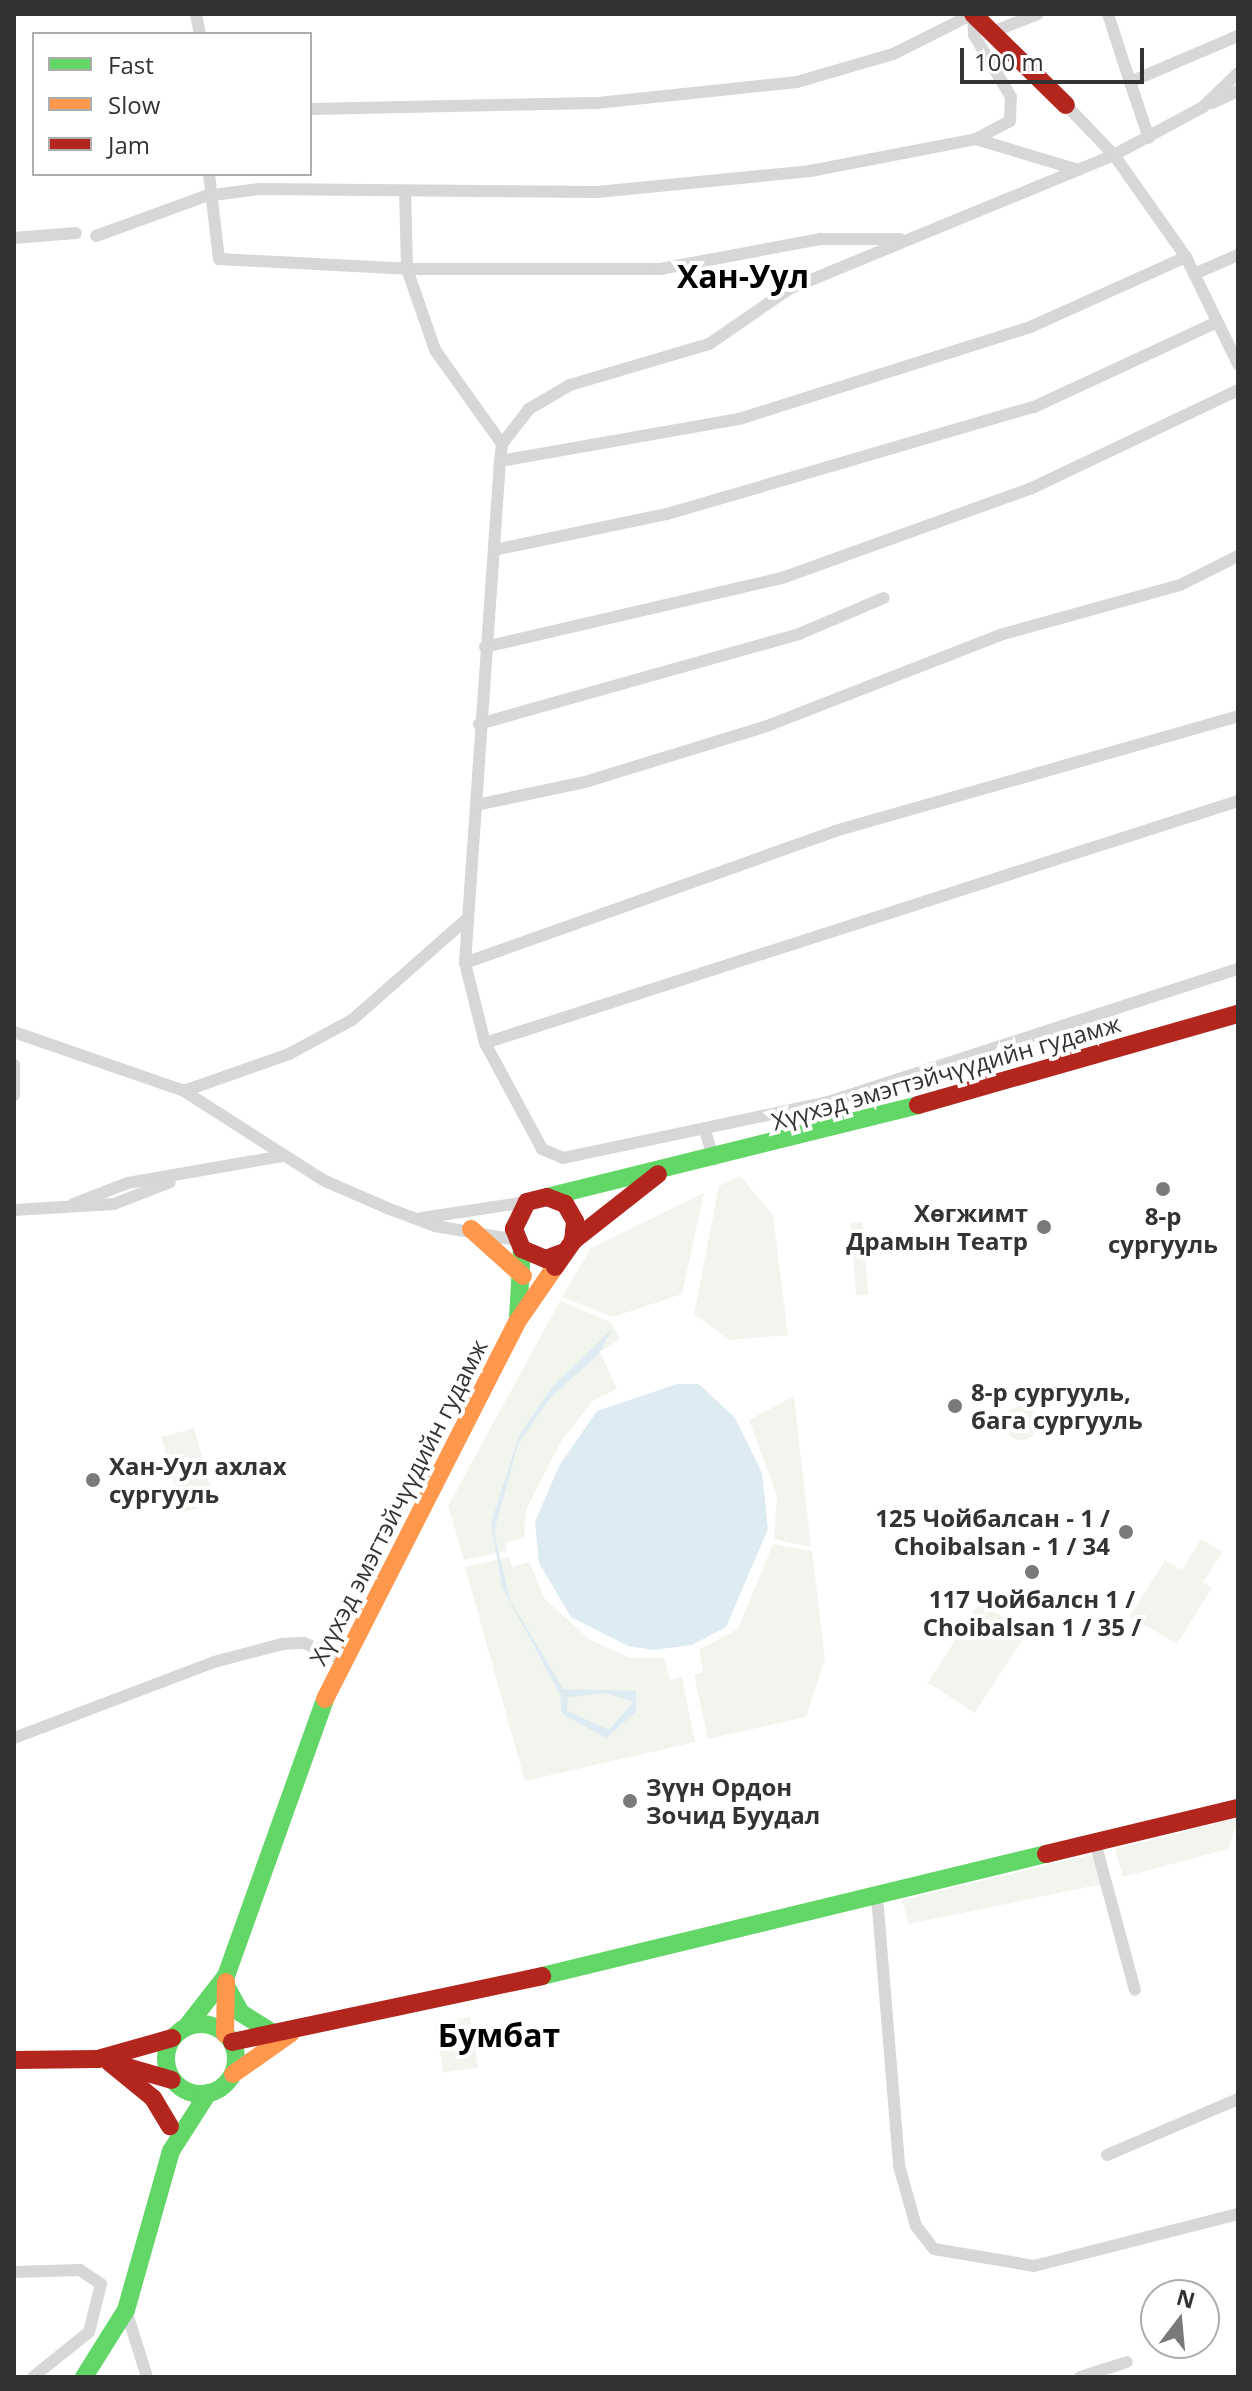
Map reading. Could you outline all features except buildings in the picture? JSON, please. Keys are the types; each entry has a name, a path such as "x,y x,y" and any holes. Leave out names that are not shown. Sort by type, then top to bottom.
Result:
{"main road":[{"path":"973,14 1066,105"},
{"name":"Хүүхэд эмэгтэйчүүдийн гудамж","path":"517,1322 523,1276 515,1219 527,1202 714,1159 1238,1014"},
{"name":"Хүүхэд эмэгтэйчүүдийн гудамж","path":"228,2038 226,1981 340,1658 517,1322 568,1247 664,1169"},
{"path":"519,1244 537,1258 568,1247 571,1212 547,1197"},
{"path":"471,1229 523,1276"},
{"path":"14,2060 104,2060 172,2038 187,2026 207,2024 228,2038 298,2030 877,1896 1238,1808"},
{"path":"226,1981 241,2013 273,2033"},
{"name":"Хүүхэд эмэгтэйчүүдийн гудамж","path":"187,2026 226,1981"},
{"path":"84,2377 126,2310 171,2151 208,2093 298,2030"},
{"path":"171,2151 170,2126 175,2083 165,2059 172,2038"},
{"path":"228,2038 233,2074"},
{"path":"104,2060 208,2093"},
{"path":"104,2060 153,2098 170,2126"}],"street":[{"path":"96,236 206,196 405,191 597,192 810,171 976,139 1010,121 1011,97 974,35 973,14 893,54 797,82 596,103 312,109"},
{"path":"992,32 1038,14"},
{"path":"1108,14 1149,138"},
{"path":"1130,82 1238,36"},
{"path":"1203,107 1238,73"},
{"path":"1238,91 1114,155 789,289 709,344 570,385 529,409 502,444 500,461 479,724 465,963 485,1043 551,1156 825,1103 1238,969"},
{"path":"1066,105 1114,155 1186,257 1238,364"},
{"path":"976,139 1078,170"},
{"path":"209,176 206,196 219,259 407,269 660,269 821,239 907,239"},
{"path":"405,191 407,269 435,350 502,444"},
{"path":"14,238 76,233"},
{"path":"1194,274 1238,255"},
{"path":"500,461 739,419 1028,328 1186,257"},
{"path":"494,550 667,514 1034,407 1217,322"},
{"path":"485,647 782,578 1032,488 1238,390"},
{"path":"476,805 585,782 767,726 1000,635 1180,585 1238,556"},
{"path":"479,724 799,634 884,598"},
{"path":"465,963 835,831 1238,716"},
{"path":"485,1043 1238,801"},
{"path":"184,1091 289,1054 352,1020 468,918"},
{"path":"14,1022 58,1044"},
{"path":"14,1032 58,1044 184,1091 283,1156 406,1215 471,1229 519,1244"},
{"path":"14,1065 14,1095"},
{"path":"704,1128 714,1159"},
{"path":"14,1210 73,1204 128,1183 177,1178 283,1156"},
{"path":"406,1215 527,1202"},
{"path":"14,1738 214,1662 282,1644 304,1643 340,1658"},
{"path":"1095,1842 1135,1990"},
{"path":"877,1896 899,2166 916,2226 934,2249 1034,2266 1238,2214"},
{"path":"1107,2155 1238,2099"},
{"path":"14,2272 89,2271 101,2284 89,2332 33,2377"},
{"path":"126,2310 147,2377"},
{"path":"1080,2377 1127,2362"}],"shaded area":[{"path":"740,1176 773,1215 788,1335 729,1340 694,1314 719,1186"},
{"path":"704,1193 682,1294 613,1317 562,1297 591,1248"},
{"path":"862,1222 868,1295 856,1296 850,1223"},
{"path":"560,1301 611,1322 620,1339 600,1352 617,1389 594,1400 562,1440 526,1509 524,1537 506,1543 507,1551 464,1560 448,1506"},
{"path":"612,1329 598,1355 551,1397 518,1444 494,1532 510,1600 563,1689 636,1691 636,1712 606,1738 562,1714 560,1694 502,1587 491,1523 519,1436 553,1386","holes":["607,1693 633,1702 609,1730 567,1711 568,1697"]},
{"path":"677,1384 699,1384 735,1418 762,1473 768,1529 726,1627 692,1645 653,1650 628,1646 571,1617 539,1563 535,1522 559,1466 597,1411"},
{"path":"794,1396 811,1547 774,1539 777,1496 749,1420"},
{"path":"1021,1406 1033,1411 1038,1423 1033,1435 1021,1440 1009,1435 1004,1423 1009,1411"},
{"path":"194,1428 215,1503 183,1512 161,1437"},
{"path":"1201,1539 1222,1552 1203,1582 1212,1588 1177,1644 1130,1616 1165,1560 1182,1570"},
{"path":"773,1544 812,1551 825,1659 806,1717 708,1739 694,1675 703,1672 699,1650 738,1629"},
{"path":"509,1557 512,1567 529,1562 545,1599 589,1639 630,1658 664,1658 670,1680 682,1677 695,1742 525,1781 465,1567"},
{"path":"980,1602 1027,1632 975,1713 928,1683"},
{"path":"1238,1818 1228,1849 1123,1877 1115,1849"},
{"path":"1094,1854 1102,1884 909,1924 902,1900"},
{"path":"470,2017 478,2067 443,2073 435,2022"}],"traffic: fast":[{"path":"547,1197 918,1105"},
{"path":"518,1318 522,1249"},
{"path":"187,2026 226,1976 325,1699"},
{"path":"542,1976 1046,1854"},
{"path":"226,1986 241,2013 273,2033"},
{"path":"201,2024 226,2034 236,2059 226,2084 201,2094 176,2084 166,2059 176,2034 201,2024"},
{"path":"84,2377 126,2310 171,2151 208,2093"}],"traffic: slow":[{"path":"471,1229 523,1276"},
{"path":"325,1699 517,1322 555,1267"},
{"path":"225,2034 226,1982"},
{"path":"233,2074 290,2034"}],"traffic: jam":[{"path":"973,14 1066,105"},
{"path":"918,1105 1238,1014"},
{"path":"573,1241 658,1174"},
{"path":"555,1267 573,1241 575,1221 565,1204 547,1197 527,1202 514,1229 522,1249 546,1259 562,1253"},
{"path":"1046,1854 1238,1808"},
{"path":"232,2042 542,1976"},
{"path":"14,2060 98,2059 172,2038"},
{"path":"109,2062 153,2098 170,2126"},
{"path":"113,2063 172,2080"}],"place":[{"name":"8-р сургууль","path":"1163,1189"},
{"name":"Хөгжимт Драмын Театр","path":"1044,1227"},
{"name":"8-р сургууль, бага сургууль","path":"955,1406"},
{"name":"Хан-Уул ахлах сургууль","path":"93,1480"},
{"name":"125 Чойбалсан - 1 / Choibalsan - 1 / 34","path":"1126,1532"},
{"name":"117 Чойбалсн 1 / Choibalsan 1 / 35 /","path":"1032,1572"},
{"name":"Зүүн Ордон Зочид Буудал","path":"630,1801"}],"district":[{"name":"Хан-Уул","path":"743,276"},
{"name":"Бумбат","path":"499,2035"}]}
